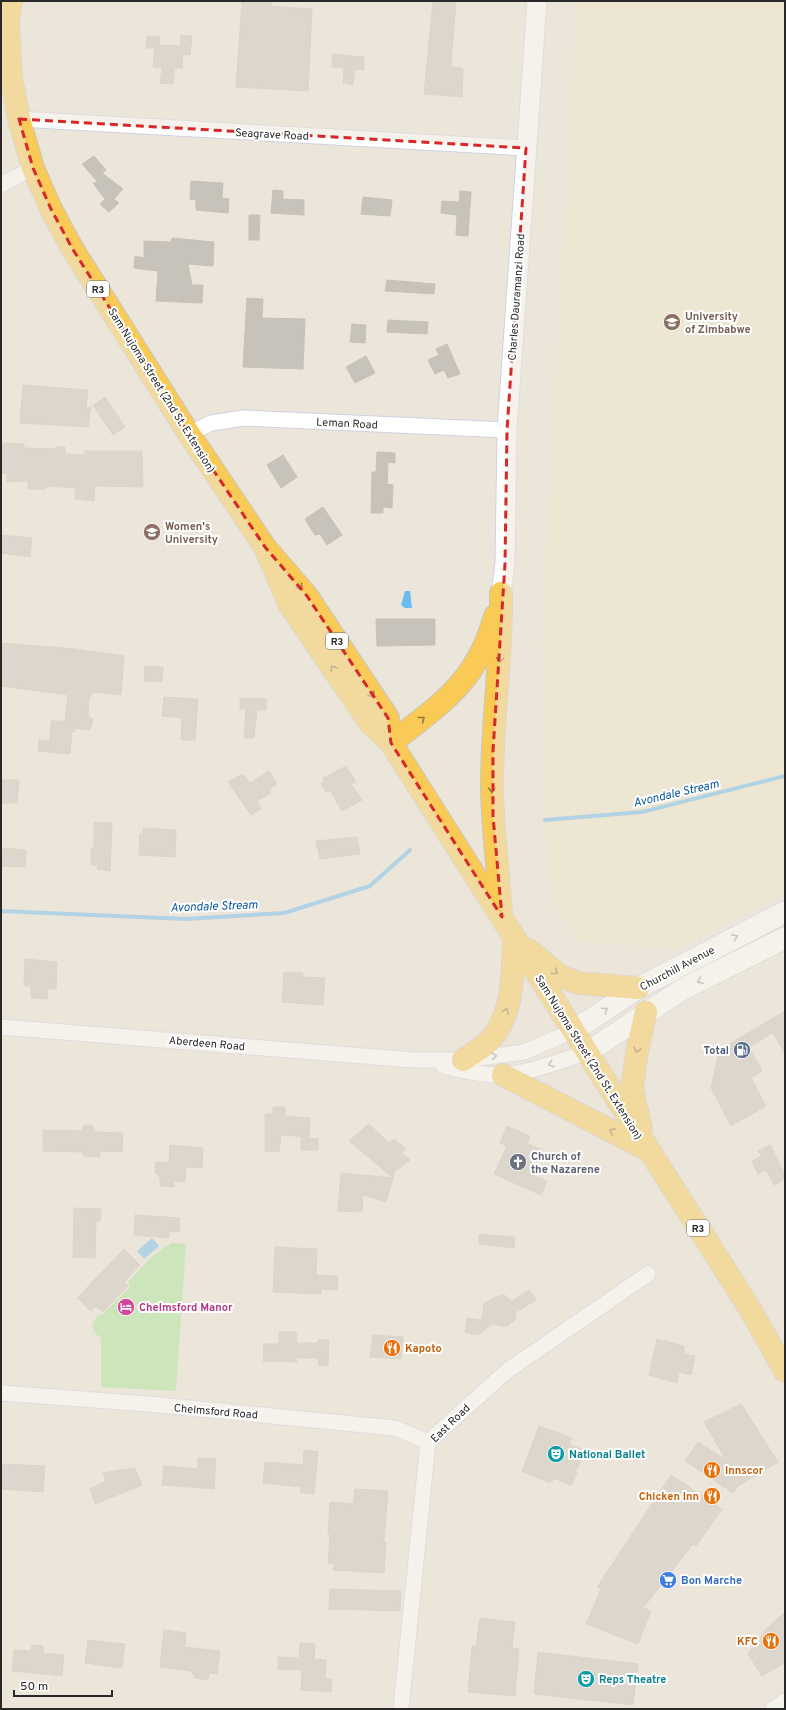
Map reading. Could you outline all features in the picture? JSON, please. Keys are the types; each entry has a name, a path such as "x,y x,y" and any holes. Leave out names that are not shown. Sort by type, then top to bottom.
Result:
{"highway":[{"name":"Sam Nujoma Street (2nd St. Extension)","path":"11,1 8,22 11,77 19,119 33,168 50,209 72,248 189,434 265,547 307,596 388,718 391,743 573,1031 588,1052 646,1149 750,1309 785,1371"},
{"path":"391,743 431,712 461,684 474,666 484,648 501,593"},
{"path":"501,593 500,658 492,786 493,816 502,917"},
{"path":"514,938 560,976 578,983 638,988"},
{"path":"463,1060 492,1039 507,1011 512,993 514,938"},
{"path":"646,1012 637,1051 632,1089 646,1149"},
{"path":"503,1075 646,1149"}],"main road":[{"name":"Churchill Avenue","path":"573,1031 638,988 785,912"},
{"name":"Churchill Avenue","path":"588,1052 646,1012 683,989 785,938"}],"street":[{"name":"Charles Dauramanzi Road","path":"501,593 505,564 507,430 537,1"},
{"name":"Seagrave Road","path":"19,119 526,148"},
{"path":"1,185 33,168"},
{"name":"Leman Road","path":"189,434 211,423 244,418 507,430"},
{"name":"Aberdeen Road","path":"1,1027 414,1060 463,1060 524,1052 573,1031"},
{"name":"Aberdeen Road","path":"414,1060 465,1071 503,1075 543,1066 588,1052"},
{"name":"East Road","path":"401,1709 428,1442 508,1370 648,1274"},
{"name":"Chelmsford Road","path":"1,1393 148,1404 395,1428 428,1442"},
{"path":"773,1709 785,1701"}],"highlighted area":[{"path":"19,119 526,148 507,430 505,564 493,751 493,816 502,917 391,743 388,718 307,596 265,547 189,434 72,248 51,209 33,168"}],"shaded area":[{"name":"University of Zimbabwe","path":"577,1 785,1 785,891 675,949 578,941 551,897 544,779 547,718 542,644"}],"green space":[{"path":"172,1243 186,1244 176,1391 101,1387 101,1338 96,1334 92,1325 98,1315 103,1314 130,1287 128,1282 143,1266 159,1251"}],"water":[{"path":"405,591 410,591 412,608 405,608 401,605"},
{"path":"152,1238 159,1246 144,1259 137,1251"}],"building":[{"path":"242,1 271,1 271,6 312,9 308,91 236,87"},
{"path":"433,1 456,1 451,66 463,69 462,97 424,94"},
{"path":"181,35 192,36 190,55 183,54 182,68 175,68 173,84 160,83 162,68 153,67 155,48 146,48 147,36 160,37 159,45 180,46"},
{"path":"332,54 364,57 364,70 355,69 353,85 343,83 344,68 332,67"},
{"path":"94,156 106,170 102,173 123,189 114,199 119,203 109,212 100,204 105,199 93,183 98,182 82,164"},
{"path":"191,181 223,183 222,198 229,199 228,213 196,210 196,200 190,199"},
{"path":"273,190 283,191 283,199 304,200 304,215 271,213"},
{"path":"460,191 471,192 468,236 456,235 457,215 441,213 442,201 459,202"},
{"path":"363,197 392,200 390,216 361,214"},
{"path":"249,215 260,215 259,240 249,240"},
{"path":"172,238 214,242 213,266 188,264 192,285 203,285 202,303 156,301 158,271 134,268 135,256 144,258 144,241 171,242"},
{"path":"387,280 435,284 434,294 385,291"},
{"path":"247,298 263,299 262,318 305,319 303,369 243,367"},
{"path":"388,320 428,322 427,334 387,332"},
{"path":"352,324 366,325 365,343 350,342"},
{"path":"447,344 460,374 448,378 444,370 435,374 428,360 439,355 436,349"},
{"path":"366,356 375,373 355,383 346,367"},
{"path":"23,385 88,390 86,409 91,406 88,427 20,423"},
{"path":"105,397 125,427 113,435 93,405"},
{"path":"1,443 24,444 24,448 55,449 56,447 65,447 65,454 85,455 85,451 142,451 143,487 95,486 94,501 75,499 75,488 46,486 46,489 28,489 28,481 7,482 7,473 1,473"},
{"path":"377,452 395,453 395,463 388,462 387,484 393,485 392,508 383,507 383,513 371,513 372,472 376,472"},
{"path":"283,455 297,477 281,488 267,465"},
{"path":"323,507 342,535 327,545 320,534 315,535 305,519"},
{"path":"1,535 32,538 30,557 1,553"},
{"path":"376,619 435,619 435,645 377,646"},
{"path":"1,643 76,649 124,656 121,695 91,692 91,697 89,696 88,716 93,719 92,726 89,730 75,728 74,732 72,732 70,754 38,751 39,740 50,741 51,721 65,721 68,695 1,686"},
{"path":"145,666 163,667 162,682 144,681"},
{"path":"164,697 198,699 195,740 181,740 182,718 162,716"},
{"path":"240,698 267,699 266,710 257,710 254,738 244,738 246,709 240,709"},
{"path":"346,766 356,782 351,784 362,800 342,811 330,790 326,792 321,783 324,781 323,778"},
{"path":"269,771 277,784 269,789 271,793 257,801 261,809 251,815 228,782 242,774 250,783"},
{"path":"1,780 19,780 17,803 1,803"},
{"path":"94,822 112,823 110,871 97,869 98,865 91,865 91,848 94,848"},
{"path":"143,828 176,830 175,857 139,855 140,834 143,835"},
{"path":"357,837 360,854 320,859 316,841"},
{"path":"1,848 26,850 25,867 1,866"},
{"path":"25,959 57,962 56,989 48,989 47,999 31,998 31,986 24,986"},
{"path":"284,972 303,973 303,977 325,978 323,1005 282,1002"},
{"path":"785,1011 785,1054 773,1033 749,1047 762,1071 751,1078 766,1106 731,1126 711,1088 719,1050"},
{"path":"273,1107 285,1107 285,1116 310,1118 309,1137 281,1135 279,1152 265,1151 265,1114 273,1114"},
{"path":"369,1124 389,1143 394,1139 406,1149 401,1152 410,1160 395,1171 393,1178 349,1141"},
{"path":"84,1125 93,1126 95,1132 123,1133 122,1152 100,1151 100,1157 84,1156 83,1152 43,1151 43,1130 82,1131"},
{"name":"Church of the Nazarene","path":"507,1126 530,1136 527,1143 543,1150 532,1175 547,1181 541,1195 494,1174 507,1146 500,1143"},
{"path":"301,1137 318,1139 318,1150 301,1150"},
{"path":"170,1145 203,1148 202,1168 186,1167 185,1182 174,1181 174,1187 160,1186 160,1178 155,1172 156,1162 169,1163"},
{"path":"770,1145 785,1174 785,1179 774,1185 766,1170 758,1174 752,1161 761,1156 758,1151"},
{"path":"341,1173 393,1178 386,1202 363,1195 362,1212 338,1211"},
{"path":"74,1208 101,1209 100,1221 96,1221 95,1258 73,1257"},
{"path":"135,1215 180,1218 179,1232 169,1231 169,1238 134,1235"},
{"path":"479,1234 515,1237 514,1248 479,1244"},
{"path":"275,1247 317,1249 316,1275 338,1276 337,1290 321,1289 321,1294 273,1292"},
{"path":"124,1249 140,1265 124,1282 128,1286 103,1312 96,1306 91,1311 77,1298"},
{"path":"529,1290 536,1300 516,1312 515,1320 506,1327 492,1324 478,1335 465,1332 467,1318 482,1320 484,1304 493,1298 504,1295 512,1301"},
{"path":"279,1332 296,1332 297,1343 318,1343 318,1340 329,1340 328,1365 319,1366 318,1358 296,1358 297,1362 263,1361 264,1344 279,1344"},
{"path":"373,1335 403,1337 401,1359 370,1357"},
{"path":"657,1339 684,1346 684,1354 695,1356 691,1375 679,1372 677,1383 649,1375"},
{"path":"741,1404 778,1462 738,1486 733,1493 685,1461 698,1442 726,1460 704,1422"},
{"name":"National Ballet","path":"539,1426 572,1438 569,1444 586,1451 575,1472 577,1473 571,1486 554,1478 550,1483 522,1471"},
{"path":"304,1450 318,1452 314,1494 300,1492 301,1487 263,1483 265,1462 303,1465"},
{"path":"198,1458 216,1459 214,1489 162,1485 164,1466 197,1469"},
{"path":"1,1464 45,1466 43,1492 1,1489"},
{"path":"135,1468 142,1485 95,1504 90,1489 106,1481 103,1473"},
{"path":"671,1475 722,1509 696,1546 693,1544 643,1608 651,1611 638,1644 586,1624 601,1589 597,1587"},
{"path":"355,1489 388,1491 384,1542 386,1543 384,1573 333,1570 334,1564 328,1563 330,1502 353,1504"},
{"path":"330,1589 401,1591 400,1611 329,1609"},
{"name":"KFC","path":"785,1612 785,1663 762,1676 748,1654 767,1628"},
{"path":"480,1618 515,1622 512,1648 519,1649 515,1696 468,1692 472,1646 476,1646"},
{"path":"164,1630 186,1633 185,1647 220,1651 217,1674 209,1673 208,1680 195,1678 191,1671 160,1667"},
{"path":"88,1640 125,1644 122,1668 85,1663"},
{"path":"300,1643 315,1644 314,1659 326,1660 325,1679 332,1679 331,1692 301,1690 302,1670 278,1669 278,1657 299,1658"},
{"path":"32,1645 43,1646 43,1653 64,1655 62,1676 12,1671 14,1650 31,1651"},
{"name":"Reps Theatre","path":"538,1652 638,1664 633,1705 534,1694"}],"waterway":[{"name":"Avondale Stream","path":"545,820 642,812 785,776"},
{"name":"Avondale Stream","path":"1,911 185,919 284,913 370,886 410,850"}],"place":[{"name":"University of Zimbabwe","path":"672,322"},
{"name":"Women's University","path":"152,532"},
{"name":"Total","path":"742,1050"},
{"name":"Church of the Nazarene","path":"518,1162"},
{"name":"Chelmsford Manor","path":"126,1307"},
{"name":"Kapoto","path":"392,1348"},
{"name":"National Ballet","path":"556,1454"},
{"name":"Innscor","path":"712,1470"},
{"name":"Chicken Inn","path":"712,1496"},
{"name":"Bon Marche","path":"668,1580"},
{"name":"KFC","path":"771,1641"},
{"name":"Reps Theatre","path":"586,1679"}]}
